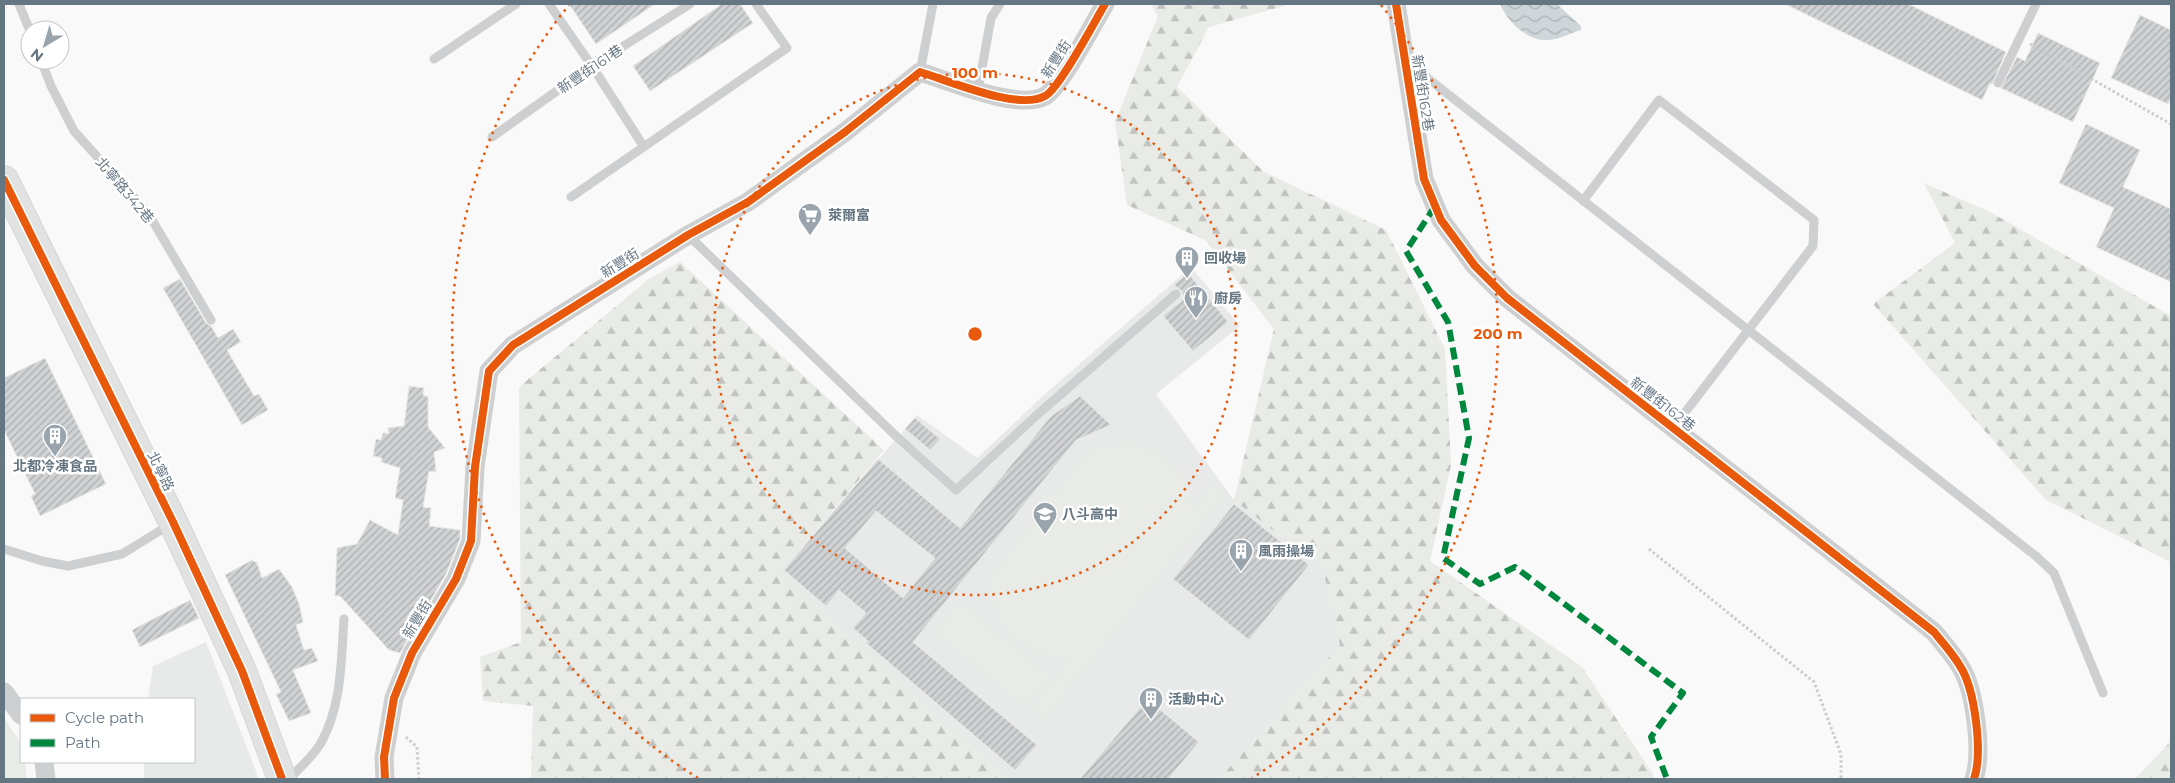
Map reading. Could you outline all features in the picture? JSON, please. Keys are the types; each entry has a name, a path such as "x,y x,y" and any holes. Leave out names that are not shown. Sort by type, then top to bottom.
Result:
{"main road":[{"name":"北寧路","path":"4,180 173,522 242,671 282,779"}],"street":[{"name":"新豐街","path":"385,779 384,757 394,698 412,652 456,579 470,541 475,467 489,371 513,345 688,235 748,202 845,132 920,72 999,98 1026,102 1046,96 1063,75 1105,4"},
{"name":"新豐街162巷","path":"1396,4 1424,179 1441,220 1475,266 1508,298 1934,632 1961,668 1974,706 1977,772 1974,779"},
{"path":"4,692 20,714"},
{"path":"44,763 46,779"}],"lane":[{"path":"20,4 26,20"},
{"path":"434,59 516,4"},
{"path":"549,4 592,66 644,147"},
{"name":"新豐街161巷","path":"492,137 592,66 690,4"},
{"path":"572,197 787,48 756,4"},
{"path":"920,72 933,4"},
{"path":"978,90 991,18 1000,4"},
{"path":"1998,83 2036,4"},
{"path":"1405,61 2037,557 2054,573 2103,693"},
{"name":"北寧路342巷","path":"45,70 74,131 148,213 211,320"},
{"path":"1583,201 1658,100 1814,220 1813,246 1673,428"},
{"path":"688,235 896,436 956,490 1038,414 1176,294"},
{"path":"4,549 42,561 68,566 122,554 173,522"},
{"path":"289,779 321,743 330,724 339,690 344,619"}],"path":[{"path":"2019,38 2171,124"},
{"path":"1649,549 1814,682 1841,754 1840,779"},
{"path":"390,724 417,747 419,779"}],"shaded area":[{"name":"八斗高中","path":"1191,267 1240,326 1156,394 1234,500 1323,569 1340,645 1219,779 1007,779 780,572 917,415 977,458 1044,395"},
{"path":"206,642 258,779 144,779 144,763 195,763 195,698 148,698 153,666"}],"green space":[{"path":"1151,4 1286,4 1209,27 1177,87 1264,172 1386,230 1445,349 1451,465 1430,561 1582,667 1653,774 1654,779 1219,779 1340,645 1323,569 1234,500 1274,329 1205,240 1127,205 1115,122 1158,16"},
{"path":"1924,183 1990,212 2171,316 2171,562 2046,500 1873,304 1955,243"},
{"path":"680,262 884,450 781,572 1007,779 531,779 533,706 483,701 480,657 521,642 519,387 650,278"},
{"path":"1125,443 1153,450 1172,463 1184,482 1193,509 1213,484 1226,495 1043,721 1030,709 1069,659 1056,658 1031,651 1010,635 996,614 988,583 994,570 1084,456 1096,447"},
{"path":"959,601 1052,677 1025,708 933,632"},
{"path":"4,718 20,742 20,763 25,763 27,779 4,779"},
{"path":"2171,741 2171,779 2135,779"}],"water":[{"path":"1500,4 1557,4 1581,26 1581,30 1551,40 1532,37 1525,34 1507,17"}],"building":[{"path":"569,4 655,4 596,44"},
{"path":"722,4 740,4 753,23 650,91 633,66"},
{"path":"1785,4 1908,4 2006,52 1992,84 1990,83 1982,100"},
{"path":"2140,15 2171,30 2171,97 2168,104 2111,78"},
{"path":"2038,33 2100,63 2073,122 2001,88 2017,57 2025,61"},
{"path":"2086,124 2140,150 2123,187 2171,209 2171,282 2096,247 2114,208 2059,183"},
{"name":"廚房","path":"1188,273 1228,322 1193,351 1163,316 1185,298 1181,290 1174,285"},
{"path":"180,279 206,323 211,326 218,338 233,329 241,342 227,350 254,396 259,394 268,410 242,425 163,288"},
{"name":"北都冷凍食品","path":"45,358 106,484 40,516 31,496 35,494 4,430 4,378"},
{"path":"409,386 424,388 423,395 428,397 428,427 445,448 434,452 436,472 429,471 423,507 431,508 429,526 460,530 460,539 446,574 428,605 415,605 415,621 412,631 400,653 389,650 340,596 335,596 337,548 357,544 370,520 398,535 403,500 395,498 400,468 381,462 382,458 373,456 376,439 381,440 383,433 389,434 388,428 404,426"},
{"path":"1080,396 1111,425 1076,440 913,642 1037,745 1015,770 866,643 868,641 853,628 866,613 839,590 826,606 784,570 878,459 960,528 1051,416","holes":["876,511 935,558 903,598 845,548"]},
{"path":"915,418 940,439 930,450 905,429"},
{"name":"風雨操場","path":"1234,504 1309,565 1249,640 1173,579"},
{"path":"252,560 257,563 262,578 279,569 292,587 299,604 303,622 296,625 304,650 312,648 318,661 293,670 311,713 289,721 276,694 281,692 225,575"},
{"path":"190,600 199,618 140,647 132,630"},
{"name":"活動中心","path":"1147,699 1199,742 1168,779 1080,779"}],"marked path":[{"path":"1435,206 1406,251 1448,322 1469,438 1443,558 1480,584 1515,567 1683,693 1651,737 1667,779"}],"cycle path":[{"path":"385,779 384,757 394,698 412,653 456,579 471,541 475,467 489,371 513,345 688,235 748,202 845,132 920,72 966,88 1001,97 1033,100 1045,96 1068,68 1105,4"},
{"path":"1396,4 1424,179 1441,220 1475,266 1507,298 1934,632 1957,662 1970,690 1976,721 1978,754 1974,779"},
{"path":"4,180 173,522 242,671 282,779"}],"place":[{"name":"萊爾富","path":"810,236"},
{"name":"回收場","path":"1187,279"},
{"name":"廚房","path":"1196,319"},
{"name":"北都冷凍食品","path":"55,457"},
{"name":"八斗高中","path":"1045,535"},
{"name":"風雨操場","path":"1241,572"},
{"name":"活動中心","path":"1151,720"}]}
